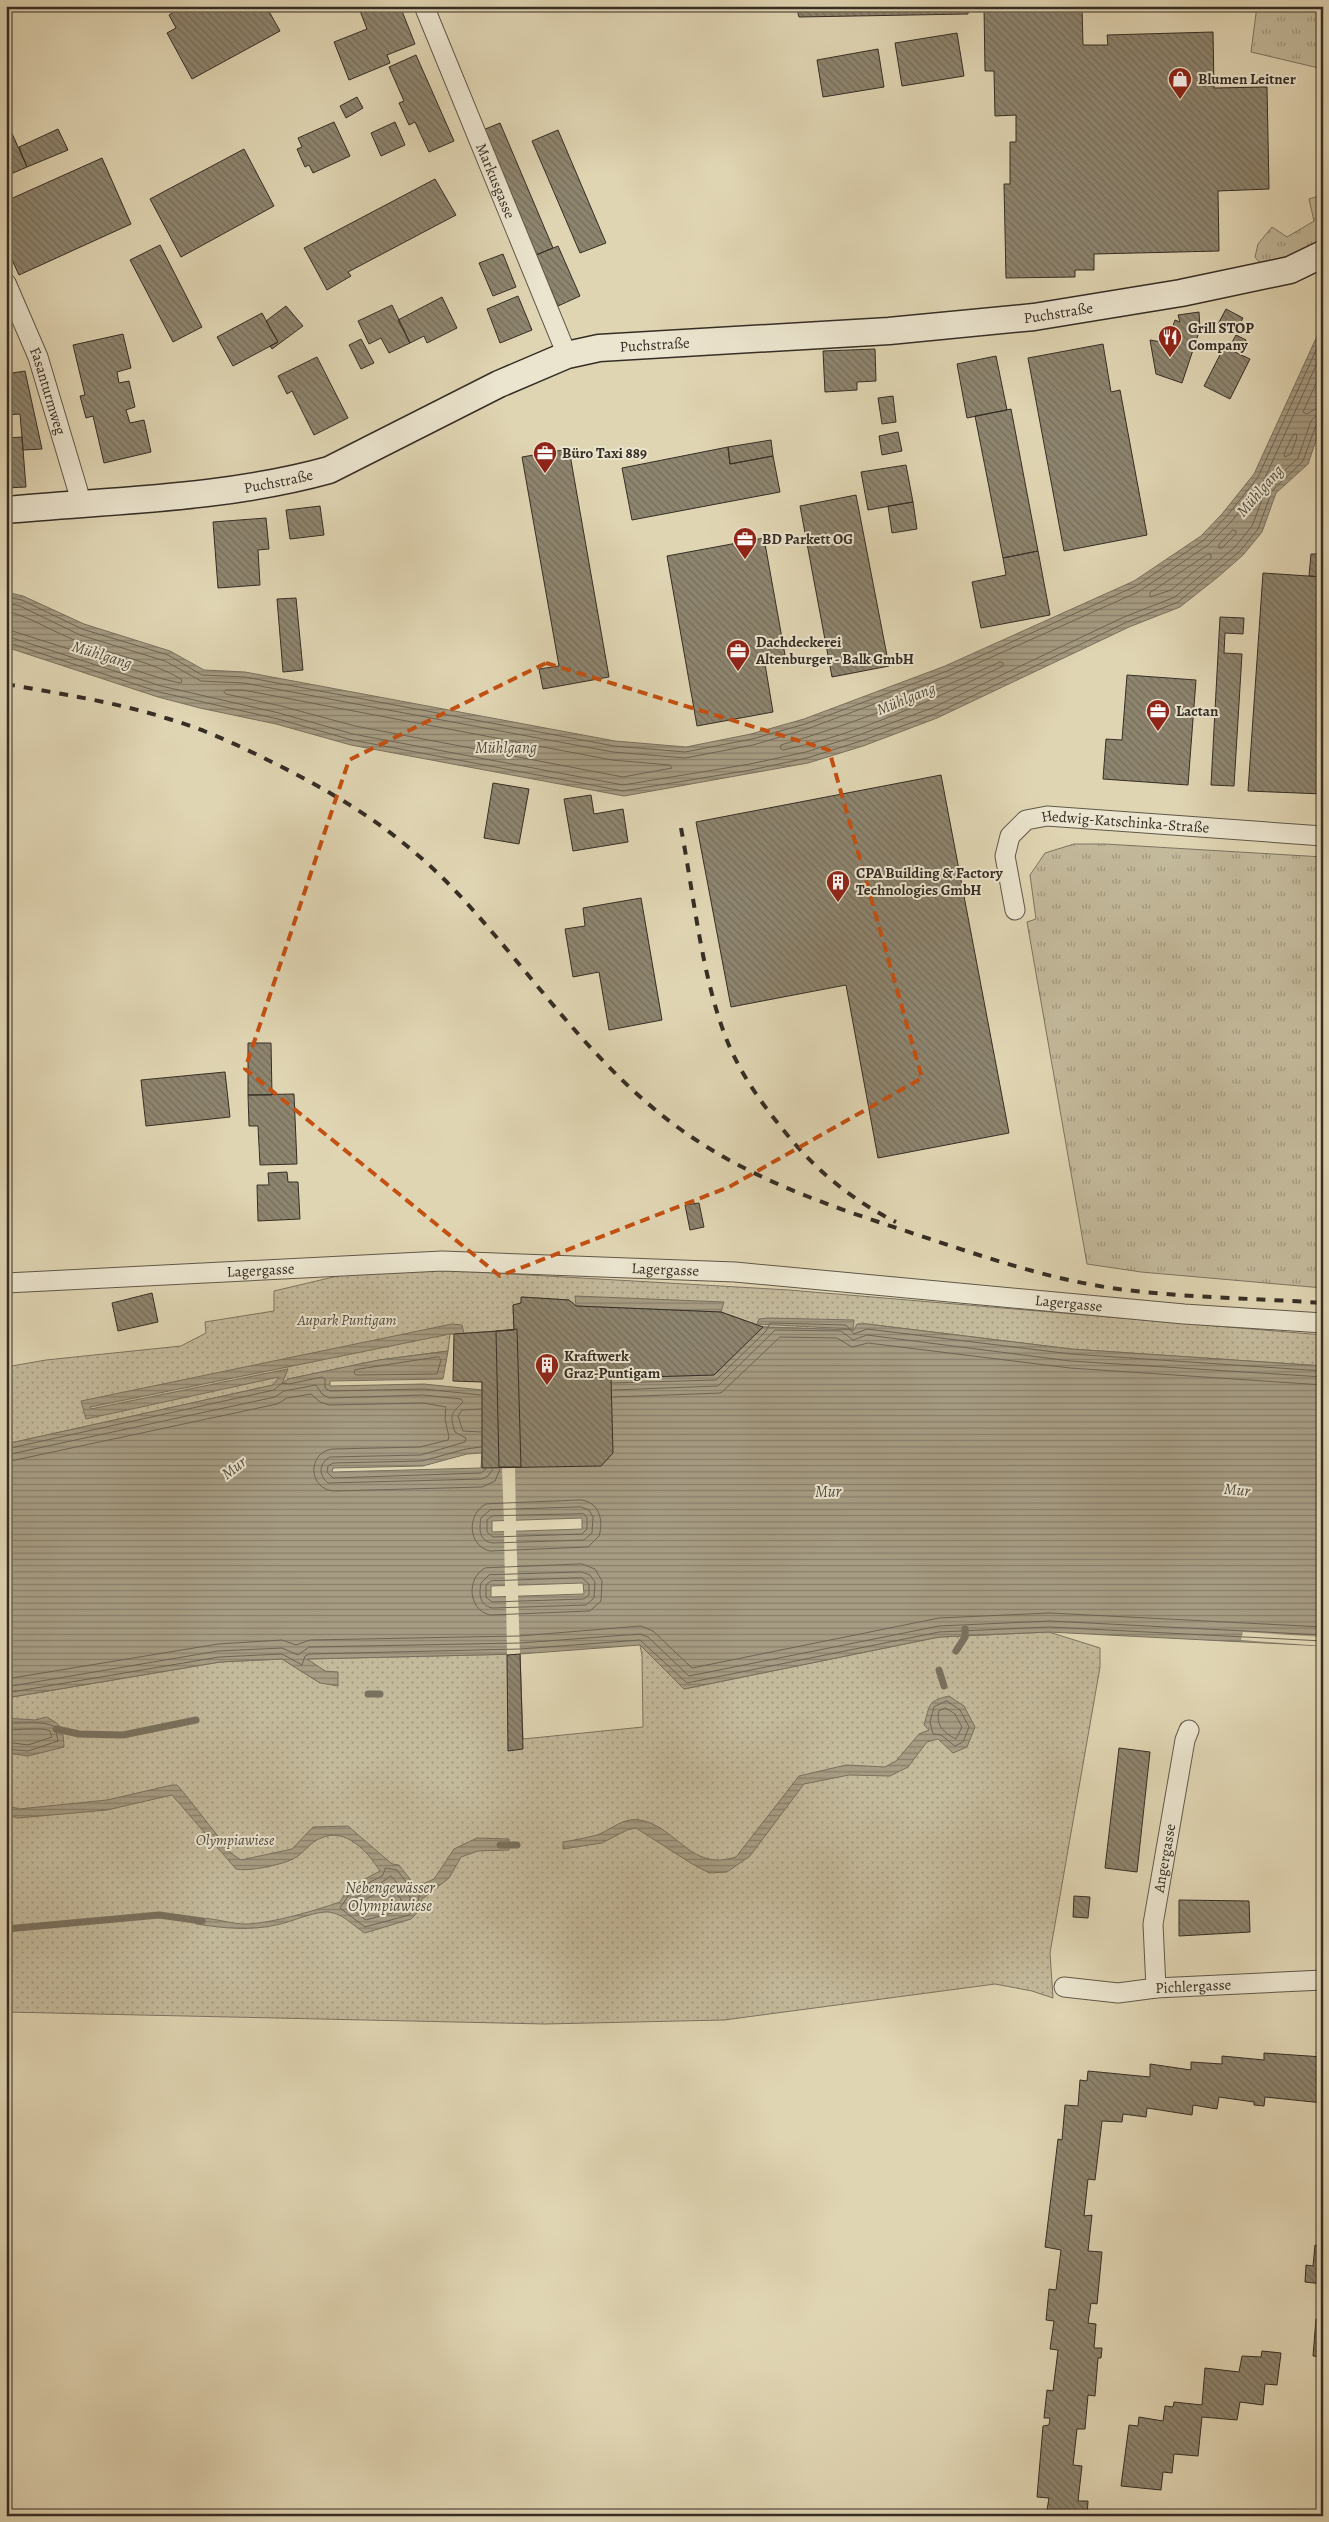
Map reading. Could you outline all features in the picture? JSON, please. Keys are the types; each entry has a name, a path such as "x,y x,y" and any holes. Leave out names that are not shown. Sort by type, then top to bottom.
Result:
{"main road":[{"name":"Puchstraße","path":"6,510 188,496 255,488 329,470 499,384 567,355 599,348 890,331 1034,317 1181,293 1290,270 1323,254"}],"street":[{"name":"Markusgasse","path":"424,6 567,355"},
{"name":"Fasanturmweg","path":"6,283 38,357 76,482 80,503"},
{"name":"Hedwig-Katschinka-Straße","path":"1015,910 1005,856 1010,836 1026,820 1047,816 1323,836"},
{"name":"Lagergasse","path":"6,1283 442,1261 498,1262 735,1272 1184,1314 1323,1323"},
{"name":"Angergasse","path":"1156,1988 1153,1924 1185,1740 1189,1730"},
{"name":"Pichlergasse","path":"1064,1987 1118,1993 1156,1988 1323,1980"}],"highlighted area":[{"path":"546,663 829,750 922,1078 729,1187 500,1276 245,1069 349,760"}],"green space":[{"path":"1257,6 1323,6 1323,69 1251,52"},
{"path":"1320,104 1323,105 1323,239 1290,256 1260,263 1255,257 1258,244 1272,227 1287,237 1314,221 1309,199 1322,195"},
{"path":"1074,844 1105,844 1323,857 1323,1288 1141,1272 1087,1264 1027,922 1036,919 1030,875 1045,853"},
{"name":"Aupark Puntigam","path":"443,1270 789,1290 1323,1335 1323,1366 1071,1349 867,1324 858,1324 854,1330 763,1327 721,1312 576,1306 569,1300 522,1297 521,1303 513,1305 514,1330 450,1334 448,1351 379,1360 288,1379 280,1386 273,1385 6,1444 6,1367 46,1360 181,1346 206,1333 205,1322 274,1311 274,1291 342,1275"},
{"name":"Olympiawiese","path":"1049,1632 1100,1648 1100,1667 1050,1953 1053,1998 1032,1991 995,1984 724,2020 545,2024 6,2012 6,1698 220,1662 282,1659 320,1683 325,1671 306,1659 520,1654 523,1739 643,1727 642,1656 640,1645 684,1689 939,1637"}],"water":[{"name":"Mühlgang","path":"1323,323 1323,420 1308,464 1276,493 1262,532 1243,555 1218,577 1180,607 1129,627 937,718 863,746 808,763 624,796 351,745 276,724 158,697 6,647 6,592 23,596 84,624 170,651 204,670 245,672 615,741 686,747 751,734 804,719 945,666 1134,581 1201,536 1222,514 1254,474"},
{"path":"575,1296 724,1302 721,1312 576,1306"},
{"path":"759,1319 854,1320 853,1329 757,1324"},
{"name":"Mur","path":"452,1324 462,1325 464,1334 450,1334 90,1407 91,1409 288,1369 282,1384 288,1379 379,1360 448,1351 443,1379 330,1381 330,1386 424,1384 482,1390 482,1382 714,1375 763,1327 854,1330 857,1324 867,1324 1071,1349 1323,1366 1323,1646 1049,1632 939,1637 684,1689 640,1645 520,1654 307,1659 325,1671 338,1672 338,1686 320,1683 282,1659 220,1662 6,1698 6,1444 273,1385 279,1377 86,1419 81,1401","holes":["482,1453 481,1468 332,1472 333,1468 423,1466 467,1454","582,1518 582,1529 492,1532 492,1521","583,1583 584,1594 491,1597 491,1586"]},
{"path":"949,1696 964,1706 975,1727 967,1747 953,1753 938,1739 927,1742 908,1767 890,1776 849,1775 804,1784 750,1856 727,1872 709,1873 636,1828 627,1830 602,1843 563,1849 563,1842 597,1835 628,1820 640,1820 653,1824 695,1854 707,1859 720,1860 736,1857 799,1776 846,1765 885,1767 896,1761 919,1734 929,1730 924,1725 930,1705 937,1700"},
{"path":"46,1717 61,1728 64,1747 28,1756 6,1753 6,1718 35,1720"},
{"path":"177,1785 232,1854 241,1860 292,1849 313,1827 348,1826 392,1864 399,1865 416,1887 434,1879 454,1849 477,1838 509,1839 509,1850 478,1851 461,1857 449,1878 421,1900 423,1907 411,1919 365,1933 342,1916 331,1912 313,1914 266,1927 226,1928 196,1924 195,1919 201,1918 249,1924 295,1916 340,1902 348,1888 380,1871 363,1849 355,1843 339,1836 330,1835 317,1840 297,1857 288,1861 256,1869 236,1869 172,1795 107,1810 18,1818 6,1815 6,1805 19,1809 107,1800"}],"pier":[{"path":"502,1467 515,1467 516,1523 504,1523"},
{"path":"504,1529 516,1529 518,1588 505,1588"},
{"path":"506,1594 518,1594 520,1654 507,1655"},
{"path":"1243,1632 1323,1637 1323,1646 1241,1640"}],"building":[{"path":"184,6 266,6 280,31 192,79 167,33 176,28 169,15"},
{"path":"372,6 400,6 415,44 387,55 390,63 349,80 334,42 367,29 360,11"},
{"path":"796,6 968,6 968,14 799,17"},
{"path":"984,6 1082,6 1083,45 1108,45 1107,35 1213,32 1214,88 1267,87 1269,189 1218,191 1219,251 1094,254 1094,270 1075,270 1075,277 1006,278 1004,184 1010,184 1010,142 1016,142 1016,115 995,116 994,71 985,71"},
{"path":"957,33 964,76 902,86 895,43"},
{"path":"878,49 884,87 823,97 817,60"},
{"path":"416,55 454,141 429,152 415,122 409,125 399,103 404,101 389,67"},
{"path":"357,97 363,108 346,118 340,106"},
{"path":"6,120 27,167 6,176"},
{"path":"334,122 350,156 313,173 309,165 305,167 297,149 302,147 298,138"},
{"path":"395,122 405,145 381,156 371,133"},
{"path":"500,123 553,248 536,255 483,130"},
{"path":"58,129 68,150 27,167 19,147"},
{"path":"558,130 606,243 580,253 532,141"},
{"path":"244,149 274,206 181,257 150,199"},
{"path":"102,158 131,224 19,275 6,247 6,201"},
{"path":"435,179 456,215 348,272 351,276 327,290 304,248"},
{"path":"160,245 202,327 173,342 130,260"},
{"path":"558,246 580,296 558,306 536,255"},
{"path":"503,254 516,287 493,296 479,263"},
{"path":"518,296 532,330 500,343 487,309"},
{"path":"442,297 457,328 427,343 424,336 410,343 398,320"},
{"path":"392,305 410,343 389,353 381,338 369,344 358,321"},
{"path":"286,306 303,326 272,349 270,346 278,342 266,321"},
{"path":"1226,309 1243,318 1235,333 1218,324"},
{"path":"1199,312 1200,329 1182,383 1156,374 1150,340 1167,343 1175,320 1180,322 1178,315"},
{"path":"262,313 278,342 233,366 217,337"},
{"path":"123,334 131,368 117,372 119,383 129,381 135,407 126,410 130,423 144,420 151,452 104,463 93,416 86,418 80,396 85,395 73,345"},
{"path":"1236,335 1246,340 1241,351 1230,346"},
{"path":"361,339 374,363 361,369 349,345"},
{"path":"1103,344 1111,392 1120,390 1147,535 1064,551 1028,358"},
{"path":"1224,347 1250,359 1230,399 1204,386"},
{"path":"875,349 876,381 857,382 857,390 825,392 823,351"},
{"path":"8,351 10,373 6,374 6,352"},
{"path":"996,356 1007,410 967,418 957,364"},
{"path":"317,357 348,418 314,435 292,391 287,394 278,376"},
{"path":"25,371 42,449 23,450 20,414 6,415 6,374"},
{"path":"893,396 896,422 882,424 878,398"},
{"path":"1011,409 1038,551 1003,558 975,416"},
{"path":"898,432 902,451 882,455 879,436"},
{"path":"22,437 26,487 6,488 6,438"},
{"path":"771,440 773,456 730,464 728,447"},
{"path":"728,447 730,464 773,456 780,492 632,520 622,468"},
{"path":"569,449 609,677 543,689 539,669 559,666 522,457"},
{"path":"906,465 913,502 868,510 861,472"},
{"path":"856,495 889,666 832,677 800,506"},
{"path":"913,502 917,529 892,533 888,506"},
{"path":"320,506 324,535 290,539 286,510"},
{"path":"266,518 269,549 258,550 260,585 218,588 213,522"},
{"path":"764,538 785,655 764,658 773,712 697,726 667,556"},
{"path":"1038,551 1050,615 981,628 972,582 1006,575 1003,558"},
{"path":"1311,554 1323,554 1323,577 1309,576"},
{"path":"1263,573 1323,577 1323,794 1248,791"},
{"path":"296,598 303,670 283,672 277,599"},
{"path":"1220,617 1244,618 1243,634 1225,633 1224,653 1242,654 1234,786 1211,785"},
{"path":"1127,675 1196,680 1188,785 1103,779 1106,739 1122,740"},
{"name":"CPA Building & Factory Technologies GmbH","path":"941,775 1009,1133 878,1158 846,985 731,1007 696,822"},
{"path":"493,783 529,789 519,844 484,838"},
{"path":"591,795 594,814 623,809 628,842 573,851 564,799"},
{"path":"641,898 662,1020 609,1030 599,972 573,977 565,929 585,926 583,908"},
{"path":"248,1043 271,1043 272,1095 248,1095"},
{"path":"225,1072 230,1117 146,1126 141,1080"},
{"path":"294,1094 297,1164 260,1165 258,1126 249,1126 248,1095"},
{"path":"287,1172 288,1182 298,1182 300,1219 258,1221 257,1185 269,1185 268,1173"},
{"path":"699,1203 704,1227 690,1230 685,1205"},
{"path":"152,1293 158,1322 118,1331 112,1303"},
{"name":"Kraftwerk Graz-Puntigam","path":"521,1297 569,1300 576,1306 721,1312 763,1327 714,1375 611,1378 613,1453 601,1466 482,1468 482,1382 453,1381 454,1334 514,1330 513,1305 521,1303"},
{"path":"517,1329 521,1467 499,1467 496,1331"},
{"path":"520,1654 523,1749 508,1751 507,1655"},
{"path":"1119,1748 1150,1752 1137,1872 1105,1868"},
{"path":"1074,1896 1090,1897 1088,1918 1073,1917"},
{"path":"1179,1900 1249,1901 1250,1932 1179,1936"},
{"path":"1264,2053 1323,2057 1323,2103 1265,2097 1264,2106 1254,2105 1254,2102 1219,2097 1217,2109 1193,2105 1192,2115 1147,2108 1146,2117 1123,2114 1122,2122 1102,2121 1095,2180 1088,2179 1084,2216 1092,2215 1088,2251 1102,2252 1097,2304 1091,2303 1088,2323 1096,2324 1094,2348 1102,2348 1101,2358 1098,2358 1095,2396 1088,2395 1085,2429 1077,2429 1073,2465 1082,2466 1078,2501 1088,2501 1087,2516 1046,2516 1049,2498 1037,2497 1043,2426 1049,2425 1050,2418 1044,2418 1047,2390 1053,2391 1058,2350 1050,2349 1054,2321 1046,2320 1049,2289 1056,2290 1061,2250 1045,2247 1058,2139 1062,2140 1065,2105 1078,2106 1080,2080 1087,2081 1088,2071 1150,2077 1150,2064 1191,2070 1191,2062 1222,2064 1222,2056 1264,2060"},
{"path":"1323,2232 1323,2284 1305,2282 1306,2265 1313,2266 1315,2245 1321,2246"},
{"path":"1323,2317 1323,2357 1313,2356 1316,2319 1322,2320"},
{"path":"1262,2351 1281,2353 1277,2385 1265,2384 1263,2405 1240,2402 1237,2420 1202,2417 1198,2456 1174,2454 1172,2473 1163,2472 1161,2490 1121,2486 1129,2425 1138,2426 1139,2417 1163,2421 1165,2406 1173,2407 1174,2402 1202,2405 1205,2368 1239,2372 1242,2356 1261,2357"}],"waterway":[{"name":"Nebengewässer Olympiawiese","path":"956,1651 965,1637 965,1629"},
{"name":"Nebengewässer Olympiawiese","path":"939,1670 944,1686"},
{"path":"368,1694 380,1694"},
{"path":"56,1729 79,1734 123,1735 196,1720"},
{"name":"Nebengewässer Olympiawiese","path":"500,1845 517,1845"},
{"name":"Nebengewässer Olympiawiese","path":"6,1929 159,1915 202,1921"}],"railway":[{"path":"6,684 109,703 183,723 261,757 327,791 351,806 398,838 442,877 491,930 571,1026 628,1086 659,1113 693,1138 720,1155 775,1183 891,1226 992,1259 1063,1279 1111,1288 1164,1294 1323,1303"},
{"path":"681,828 705,965 719,1018 741,1070 775,1120 817,1167 841,1188 896,1222"}],"place":[{"name":"Blumen Leitner","path":"1180,100"},
{"name":"Grill STOP Company","path":"1170,358"},
{"name":"Büro Taxi 889","path":"545,474"},
{"name":"BD Parkett OG","path":"745,560"},
{"name":"Dachdeckerei Altenburger - Balk GmbH","path":"738,672"},
{"name":"Lactan","path":"1158,732"},
{"name":"CPA Building & Factory Technologies GmbH","path":"838,903"},
{"name":"Kraftwerk Graz-Puntigam","path":"547,1386"}]}
